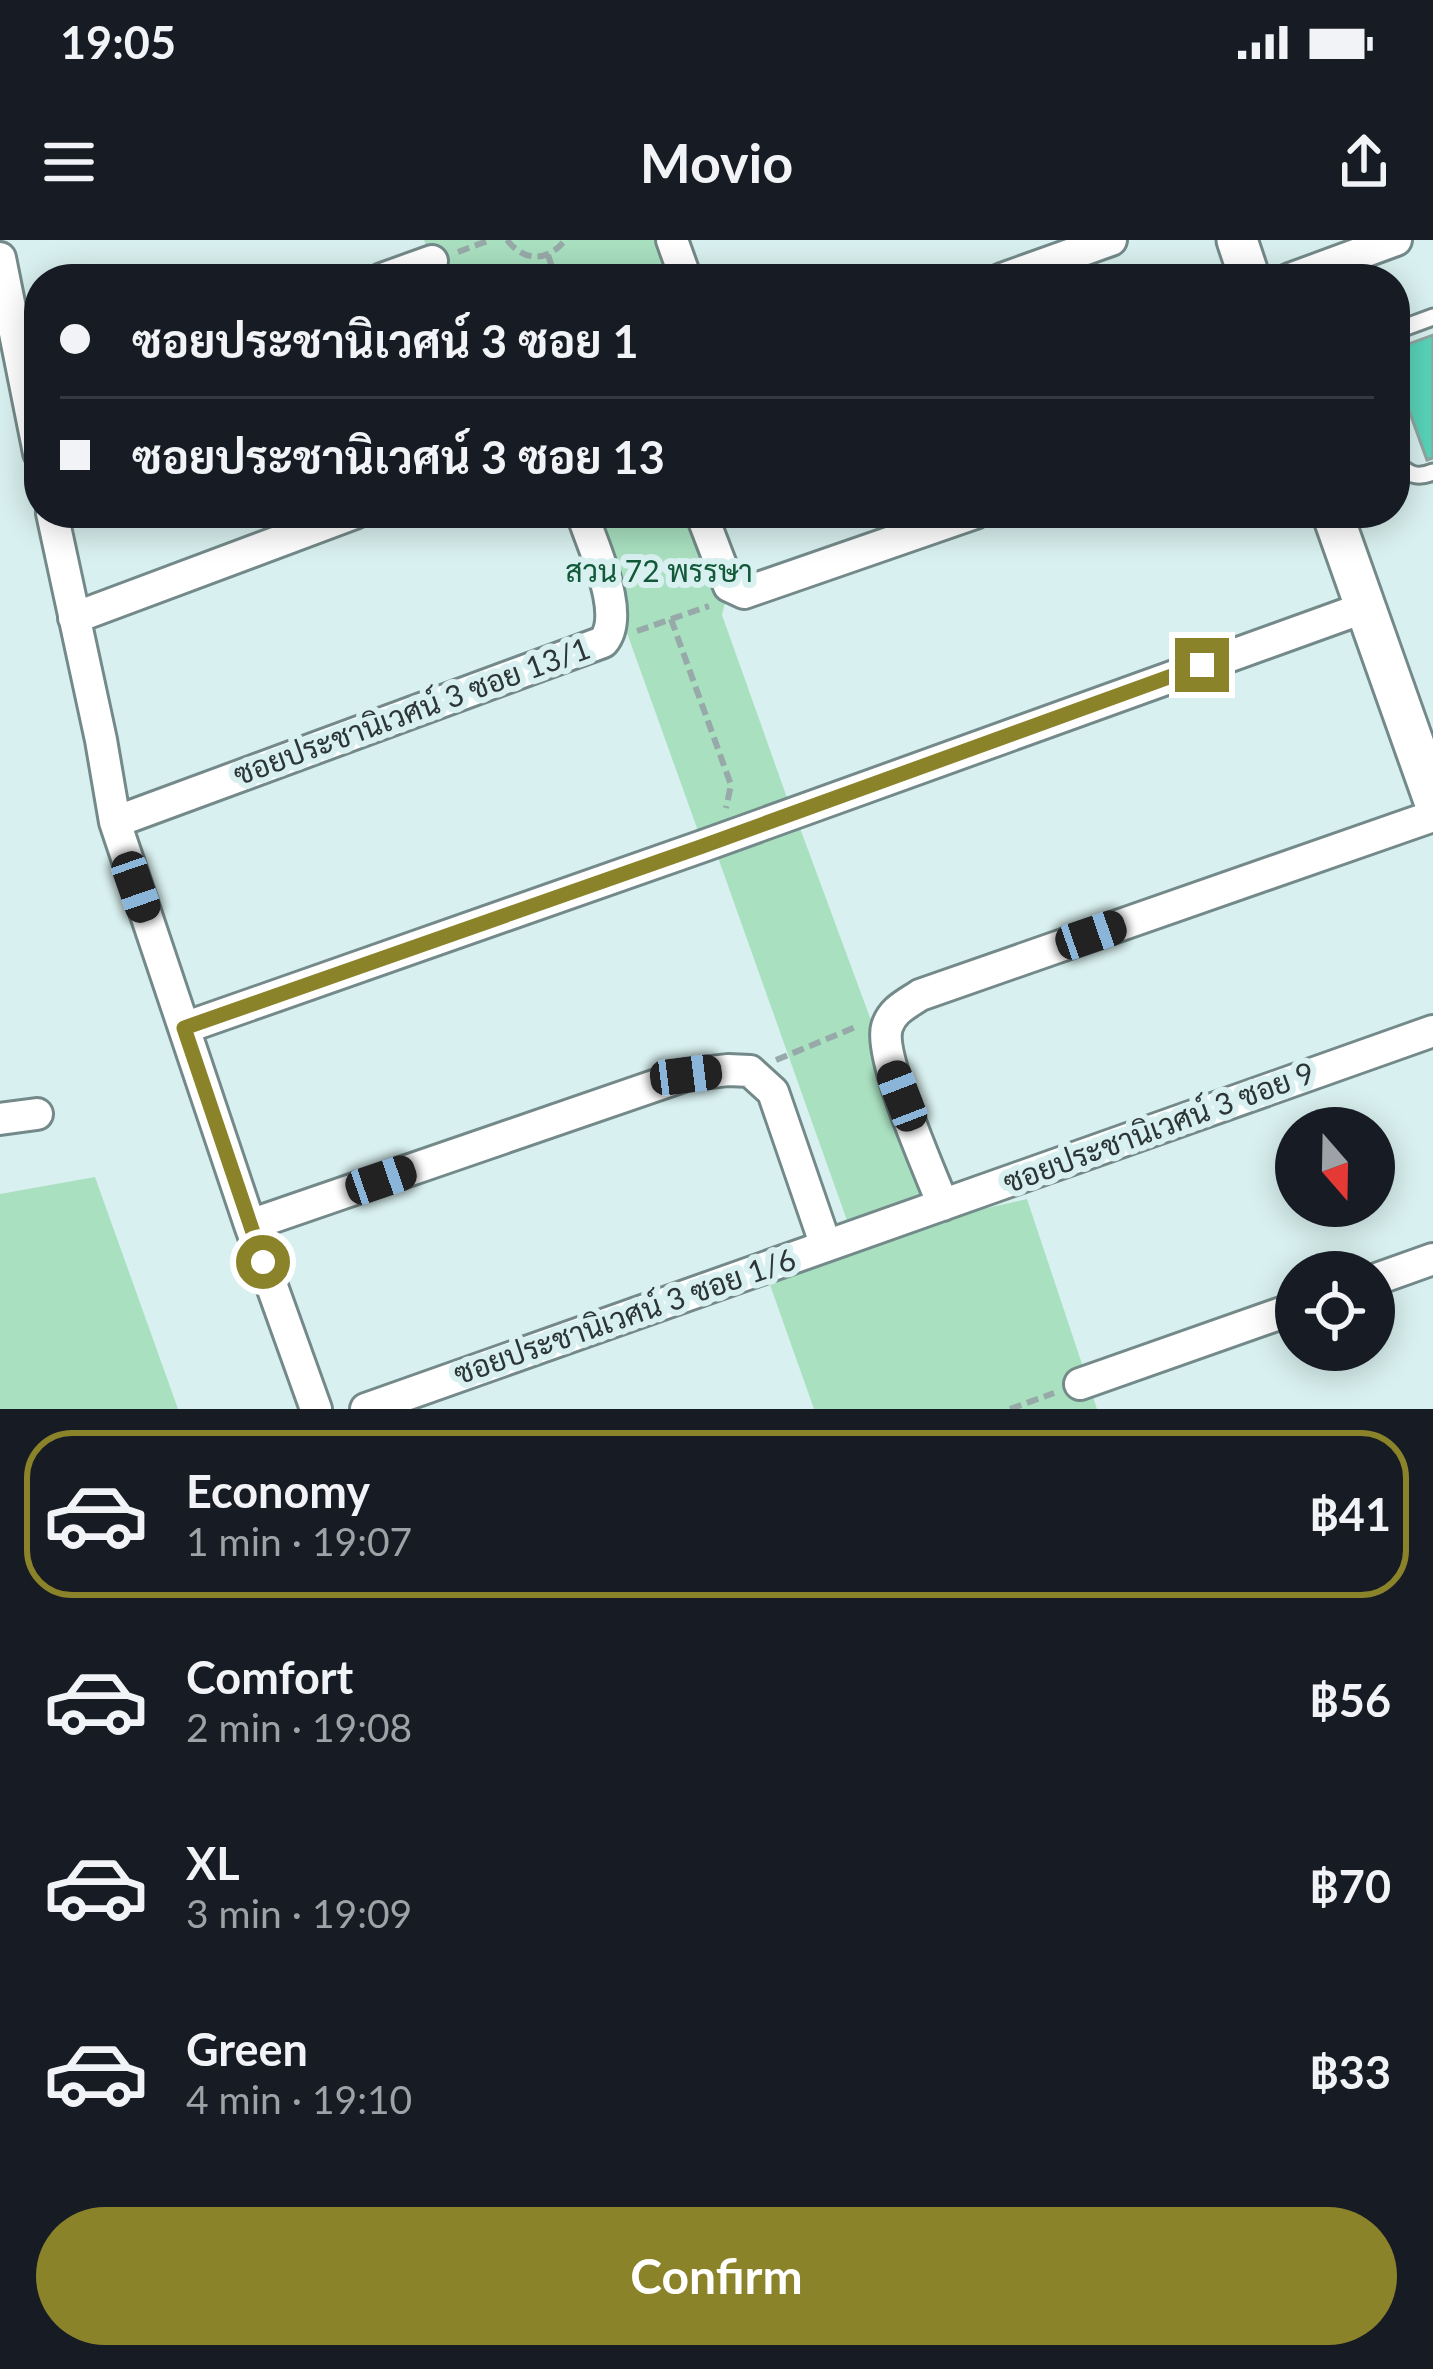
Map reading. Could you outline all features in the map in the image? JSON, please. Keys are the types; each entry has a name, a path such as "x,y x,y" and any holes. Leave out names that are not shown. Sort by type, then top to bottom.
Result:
{"street":[{"path":"1044,264 1111,240"},
{"path":"1331,264 1396,240"},
{"path":"0,258 24,362"},
{"path":"55,528 115,822 316,1409"},
{"path":"74,618 316,528"},
{"name":"ซอยประชานิเวศน์ 3 ซอย 13/1","path":"115,822 603,642 611,633 610,599 586,528"},
{"path":"706,528 729,586 744,592 930,528"},
{"path":"1337,528 1433,798"},
{"path":"184,1028 1366,607"},
{"path":"943,1205 888,1059 885,1029 895,1011 920,995 1433,816"},
{"name":"ซอยประชานิเวศน์ 3 ซอย 9","path":"884,1225 1433,1031"},
{"path":"250,1225 686,1075 750,1071 773,1092 826,1246"},
{"path":"0,1119 37,1114"},
{"name":"ซอยประชานิเวศน์ 3 ซอย 1/6","path":"366,1409 884,1225"},
{"path":"1395,1273 1433,1259"},
{"path":"1080,1384 1275,1314"}],"path":[{"path":"507,240 526,256 548,255 565,240"},
{"path":"548,255 551,264"},
{"path":"626,637 707,606 725,604"},
{"path":"671,619 731,785 727,808"},
{"path":"750,1071 895,1011"},
{"path":"1010,1409 1080,1384"}],"green space":[{"path":"424,240 663,240 672,264 433,264"},
{"name":"สวน 72 พรรษา","path":"589,528 699,528 725,603 722,615 791,809 702,842"},
{"path":"797,820 944,1218 1027,1199 1097,1409 814,1409 769,1282 855,1243 715,849"},
{"path":"95,1177 178,1409 0,1409 0,1194"}],"building":[{"path":"1433,335 1433,458 1427,460 1410,413 1410,343"}],"route":[{"path":"263,1262 184,1028 1202,665"}]}
